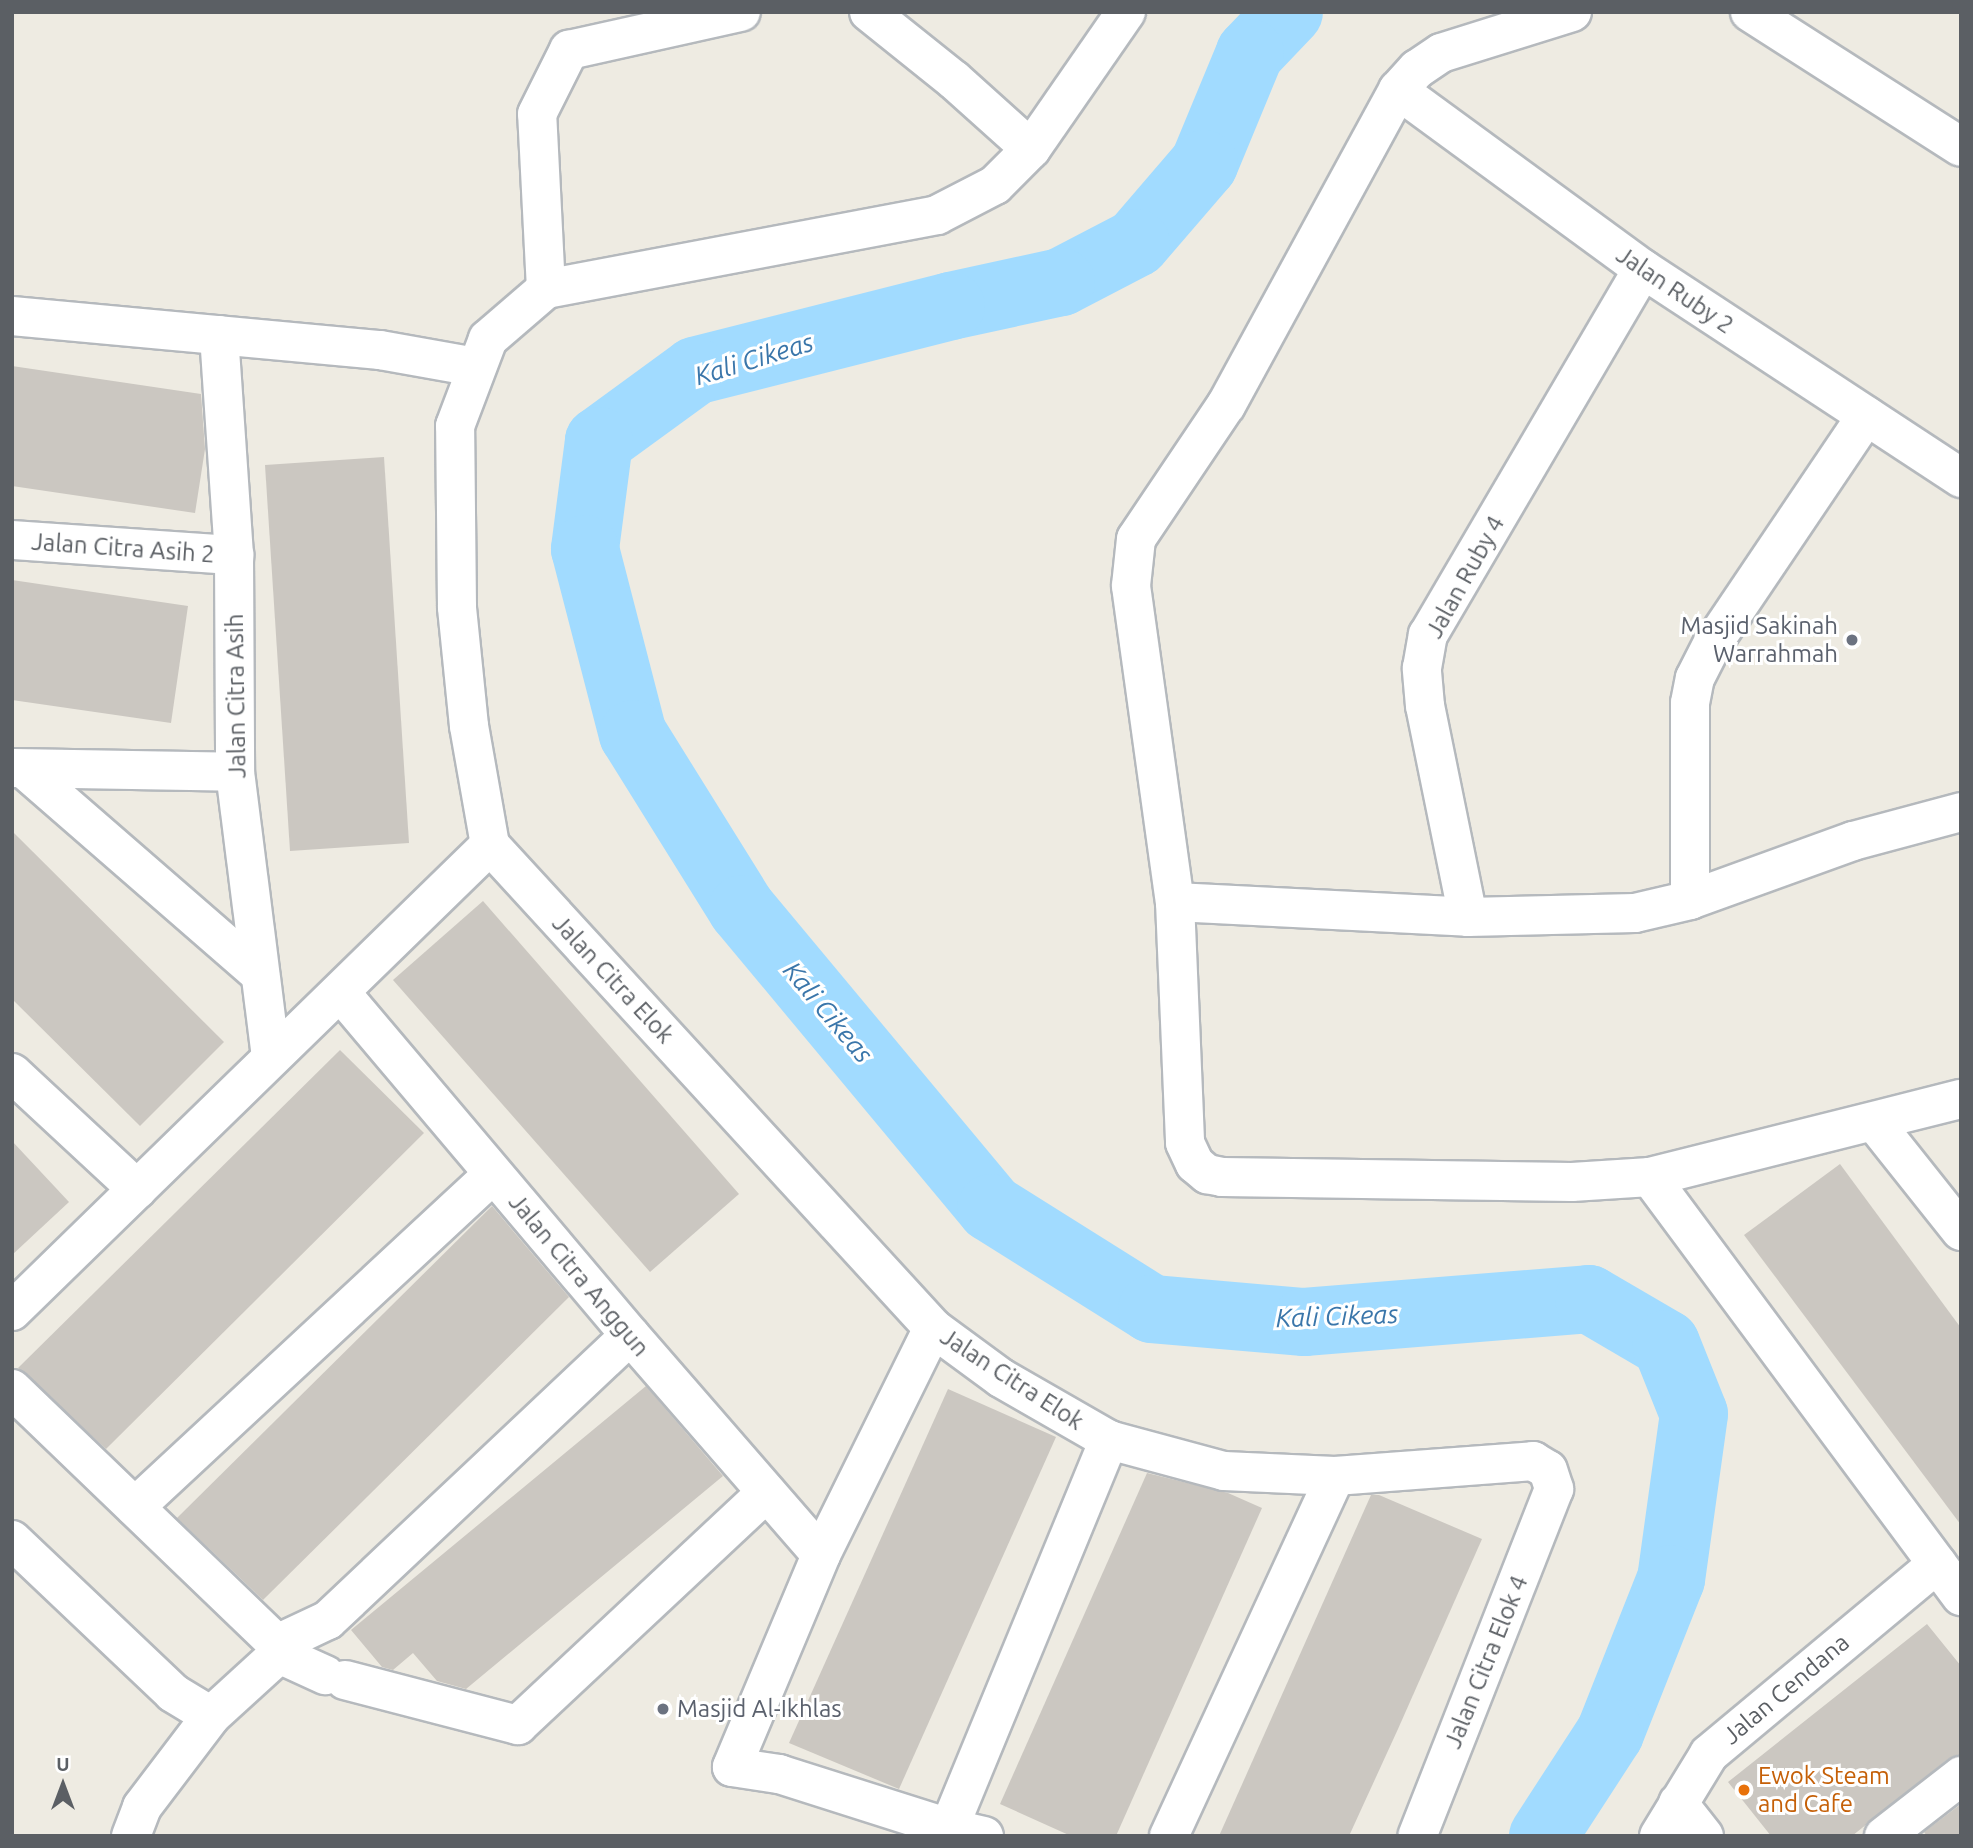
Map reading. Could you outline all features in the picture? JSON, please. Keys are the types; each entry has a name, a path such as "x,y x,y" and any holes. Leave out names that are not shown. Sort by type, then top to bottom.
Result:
{"street":[{"path":"546,289 537,114 569,50 741,12"},
{"path":"869,12 954,80 1031,149"},
{"path":"12,1311 490,845 469,726 457,607 455,426 475,367 488,339 546,289 937,215 995,185 1031,149 1126,12"},
{"path":"1572,12 1441,54 1417,69 1398,90 1226,405 1136,539 1131,586 1175,902 1185,1143 1195,1164 1207,1174 1572,1182 1650,1177 1875,1123 1961,1099"},
{"path":"1750,12 1961,147"},
{"name":"Jalan Ruby 2","path":"1398,90 1643,270 1961,478"},
{"name":"Jalan Ruby 4","path":"1468,917 1426,706 1422,668 1428,635 1643,270"},
{"path":"12,316 380,350 475,367"},
{"name":"Jalan Citra Asih","path":"219,335 234,555 235,772 271,1056"},
{"path":"1689,901 1690,703 1695,678 1713,643 1866,416"},
{"name":"Jalan Citra Asih 2","path":"12,540 234,555"},
{"path":"18,769 235,772"},
{"path":"18,769 260,974"},
{"path":"1175,902 1468,917 1635,913 1689,901 1853,841 1957,820"},
{"name":"Jalan Citra Elok","path":"490,845 933,1328 1002,1378 1109,1440 1224,1471 1335,1476 1533,1461 1548,1470 1554,1489"},
{"name":"Jalan Citra Anggun","path":"341,993 630,1335 821,1555"},
{"path":"12,1073 136,1189"},
{"path":"1875,1123 1961,1231"},
{"path":"135,1507 493,1174"},
{"path":"1650,1177 1961,1596"},
{"path":"933,1328 821,1555 732,1767 779,1774 967,1832 1109,1440"},
{"path":"131,1836 142,1807 211,1716 278,1649 328,1620 630,1335"},
{"path":"12,1388 278,1649 335,1677 518,1725 766,1493"},
{"path":"1169,1836 1335,1476"},
{"name":"Jalan Citra Elok 4","path":"1417,1836 1554,1489"},
{"path":"12,1540 173,1693 211,1716"},
{"name":"Jalan Cendana","path":"1659,1836 1709,1754 1937,1564"},
{"path":"1884,1836 1961,1776"},
{"path":"1678,1803 1704,1836"}],"building":[{"path":"12,366 201,394 205,449 195,513 12,486"},
{"path":"384,457 409,843 290,851 265,465"},
{"path":"12,580 188,606 171,723 12,700"},
{"path":"12,831 224,1042 140,1126 12,999"},
{"path":"483,901 739,1194 650,1272 393,980"},
{"path":"340,1050 424,1133 106,1449 18,1368"},
{"path":"12,1141 69,1202 12,1255"},
{"path":"1840,1164 1961,1328 1961,1525 1744,1235"},
{"path":"492,1206 569,1297 263,1600 177,1518"},
{"path":"646,1386 723,1476 466,1689 437,1681 413,1653 393,1670 382,1667 351,1630"},
{"path":"948,1389 1056,1437 899,1789 789,1743"},
{"path":"1147,1473 1228,1493 1262,1508 1116,1836 1071,1836 1000,1804"},
{"path":"1371,1495 1379,1495 1482,1539 1398,1729 1349,1836 1219,1836"},
{"path":"1927,1624 1961,1666 1961,1755 1948,1759 1852,1836 1771,1836 1728,1782"},
{"path":"1961,1804 1961,1836 1927,1836 1924,1832"}],"waterway":[{"name":"Kali Cikeas","path":"1289,12 1250,53 1204,164 1136,243 1061,282 951,306 695,371 599,441 585,549 633,734 742,909 991,1208 1152,1309 1304,1322 1589,1299 1666,1344 1694,1414 1671,1579 1610,1733 1543,1836"}],"place":[{"name":"Masjid Sakinah Warrahmah","path":"1852,640"},
{"name":"Masjid Al-Ikhlas","path":"663,1709"},
{"name":"Ewok Steam and Cafe","path":"1744,1790"}]}
